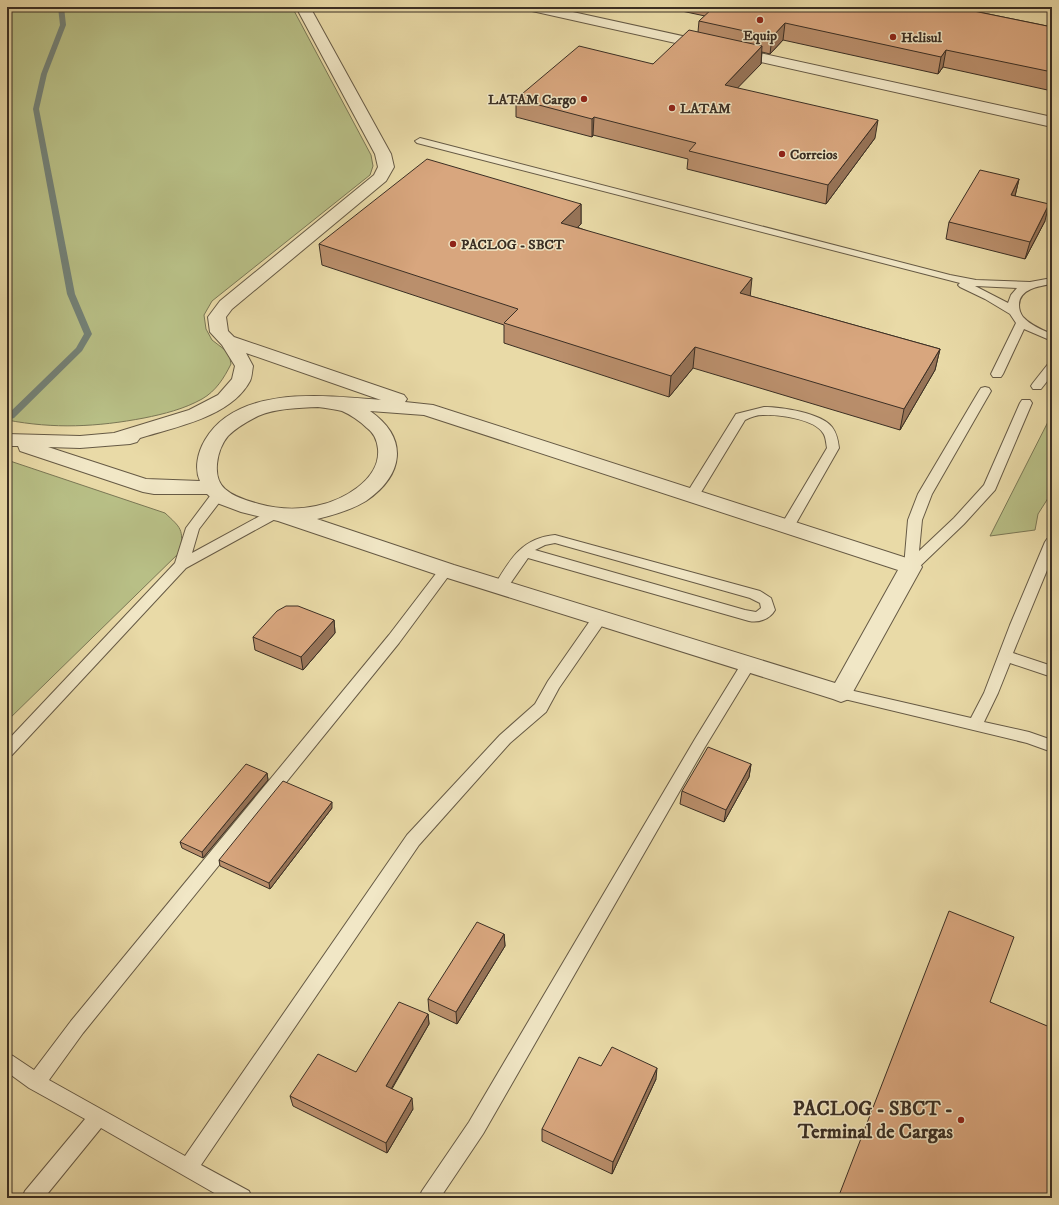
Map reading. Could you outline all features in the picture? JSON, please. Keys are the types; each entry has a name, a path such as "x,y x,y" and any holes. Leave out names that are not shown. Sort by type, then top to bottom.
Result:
{"street":[{"path":"116,439 196,414 225,398 241,380 244,366 228,341 219,332 217,317 226,305 380,178 386,167 383,154 303,7"},
{"path":"532,7 1052,122"},
{"path":"228,341 426,409 911,567 841,694 500,588 278,514 253,510 216,491 143,485 7,440 80,442 153,436 243,416 266,407 292,402 318,401 426,409"},
{"path":"278,514 315,513 345,504 369,489 384,471 389,452 383,433 369,418 346,406 318,401"},
{"path":"216,491 209,482 207,466 210,448 223,430 243,416"}],"lane":[{"path":"420,141 949,278 991,284 1029,285 1052,281"},
{"path":"949,278 989,297 1014,312 1022,322 1035,331 1052,338"},
{"path":"1014,312 1013,301 1018,292 1029,285"},
{"path":"997,374 1022,322"},
{"path":"1037,386 1052,367"},
{"path":"911,567 915,520 925,494 985,391"},
{"path":"911,567 959,521 990,487 1026,403"},
{"path":"692,496 740,417 751,412 780,411 813,420 825,426 832,436 833,448 787,527"},
{"path":"181,565 193,528 216,491"},
{"path":"7,751 181,565 278,514"},
{"path":"500,588 525,552 540,541 555,539 755,594 765,600 768,604 768,610 757,618 525,552"},
{"path":"975,725 991,693 1052,542"},
{"path":"36,1082 77,1027 394,639 446,570"},
{"path":"188,1168 413,840 505,739 540,708 553,685 599,618"},
{"path":"1005,656 1052,672"},
{"path":"429,1198 476,1128 700,743 748,665"},
{"path":"841,694 1029,738 1052,746"},
{"path":"7,1062 36,1082 242,1198"},
{"path":"32,1198 98,1117"}],"green space":[{"path":"7,7 292,7 371,155 373,166 370,175 212,301 204,315 206,329 212,340 229,353 231,364 215,388 207,396 195,403 174,411 151,416 127,421 92,425 42,425 7,420"},
{"path":"1052,414 1052,492 1038,514 1035,530 990,536"},
{"path":"7,460 165,513 178,526 182,538 180,552 7,721"}],"building":[{"path":"714,7 954,7 1052,27 1052,72 946,50 941,57 785,23 772,37 699,21"},
{"path":"689,30 762,46 725,85 878,120 828,185 689,151 696,143 594,117 592,119 516,99 579,46 653,64"},
{"path":"427,159 581,204 561,223 752,278 740,293 940,349 904,409 695,347 671,376 504,323 518,309 319,244"},
{"path":"980,170 1019,179 1011,195 1049,204 1030,242 949,222"},
{"path":"286,606 298,606 334,620 301,657 253,637 277,611"},
{"path":"708,747 751,764 726,810 682,791"},
{"path":"246,764 267,773 202,852 180,842"},
{"path":"283,781 332,802 269,883 219,860"},
{"name":"PACLOG - SBCT - Terminal de Cargas","path":"949,911 1014,937 990,1002 1052,1028 1052,1198 838,1198"},
{"path":"477,922 504,934 456,1012 428,999"},
{"path":"399,1002 428,1014 386,1086 412,1098 386,1143 290,1096 318,1054 356,1072"},
{"path":"612,1047 657,1068 613,1162 542,1129 579,1057 601,1066"}],"waterway":[{"path":"11,416 79,349 88,334 71,294 36,109 44,74 63,25 61,7"}],"place":[{"name":"Equip","path":"760,20"},
{"name":"Helisul","path":"893,37"},
{"name":"LATAM Cargo","path":"584,99"},
{"name":"LATAM","path":"672,108"},
{"name":"Correios","path":"782,154"},
{"name":"PACLOG - SBCT","path":"453,244"},
{"name":"PACLOG - SBCT - Terminal de Cargas","path":"961,1120"}]}
